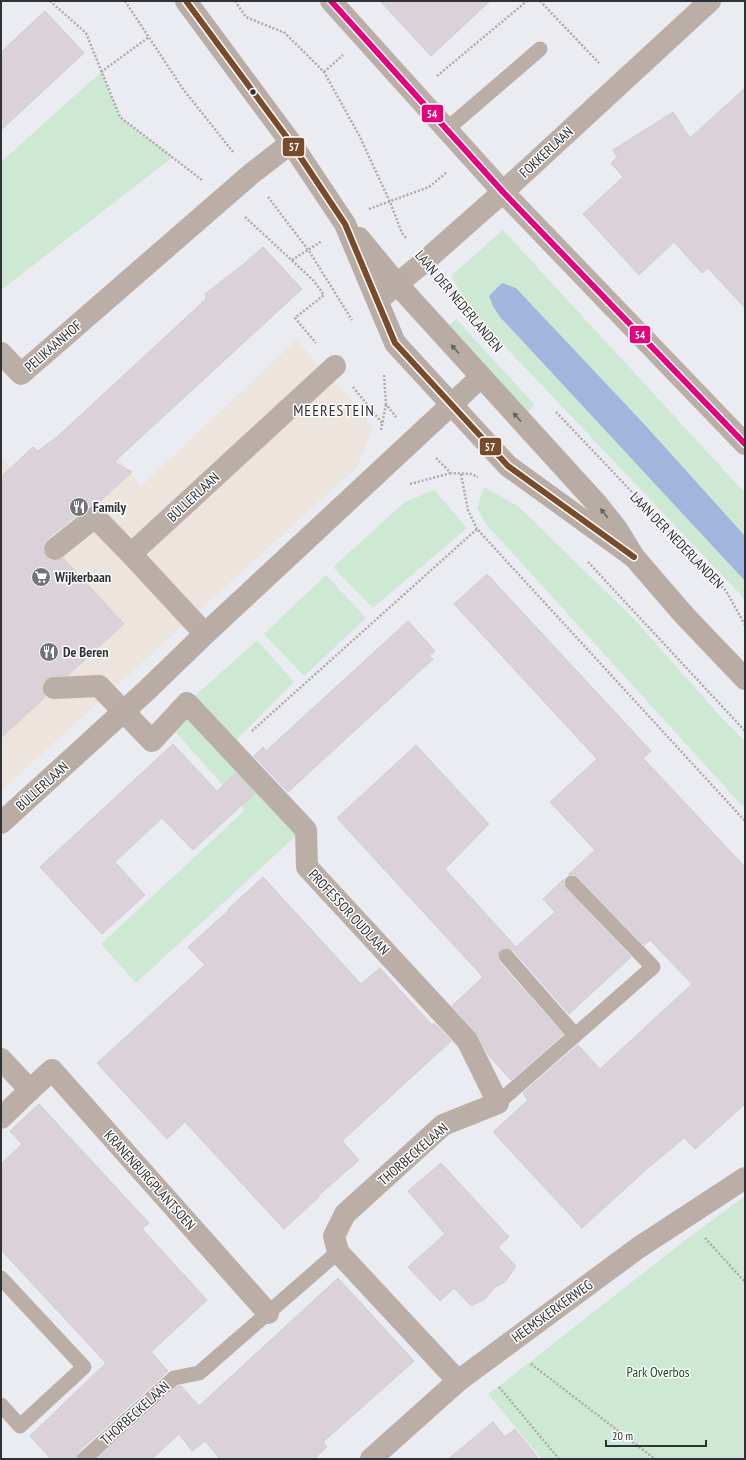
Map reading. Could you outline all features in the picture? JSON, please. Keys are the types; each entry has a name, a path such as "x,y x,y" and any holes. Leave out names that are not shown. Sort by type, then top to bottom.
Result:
{"main road":[{"path":"186,1 291,143 346,226 395,343 508,466 634,557"},
{"path":"346,226 363,241 397,284 598,505 617,529 634,557 684,615 745,679"},
{"name":"BÜLLERLAAN","path":"1,823 123,712 482,377"}],"street":[{"path":"331,1 502,192 745,444"},
{"name":"FOKKERLAAN","path":"378,300 426,261 710,1"},
{"name":"PELIKAANHOF","path":"1,353 21,374 251,174 291,143"},
{"name":"BÜLLERLAAN","path":"131,554 336,366"},
{"path":"55,549 95,517 205,634"},
{"path":"54,688 99,686 123,712"},
{"name":"PROFESSOR OUDLAAN","path":"123,712 152,741 187,703 306,830 307,866 466,1040 498,1103"},
{"path":"1,1059 30,1090"},
{"name":"KRANENBURGPLANTSOEN","path":"1,1118 52,1070 268,1313"},
{"name":"THORBECKELAAN","path":"338,1252 334,1236 345,1214 443,1125 498,1103"},
{"name":"HEEMSKERKERWEG","path":"371,1459 458,1381 638,1248 745,1178"},
{"path":"338,1252 458,1381"}],"lane":[{"path":"447,129 540,49"},
{"name":"THORBECKELAAN","path":"498,1103 653,967 572,883"},
{"path":"506,956 575,1035"},
{"name":"THORBECKELAAN","path":"84,1459 174,1378 199,1373 338,1252"},
{"path":"1,1278 84,1367 20,1426 1,1405"}],"path":[{"name":"LAAN DER NEDERLANDEN","path":"235,1 246,18 285,33 324,72 359,135 390,202 402,233 454,292 458,305 479,328"},
{"path":"415,94 527,1"},
{"path":"540,1 619,84"},
{"path":"102,72 149,37"},
{"path":"292,260 309,251 346,226 361,212 428,187 469,154"},
{"path":"384,374 386,404 397,418 451,473 471,474 484,481"},
{"name":"LAAN DER NEDERLANDEN","path":"553,410 726,590 745,625"},
{"path":"461,474 468,510 477,529 745,821"},
{"path":"231,750 477,529"},
{"path":"583,556 745,732"},
{"path":"686,1217 745,1282"},
{"path":"507,1345 655,1459"},
{"path":"480,1365 559,1459"}],"shaded area":[{"path":"296,340 361,410 373,429 357,467 1,791 1,456 17,474 114,454 141,486"}],"green space":[{"path":"101,72 120,117 173,157 1,290 1,162"},
{"path":"503,230 745,493 745,536 645,425 516,288 500,317 745,581 745,602 740,594 494,335 468,304 451,276"},
{"path":"456,319 535,405 527,413 447,327"},
{"path":"484,487 519,507 634,619 720,716 745,741 745,809 486,524 477,508"},
{"path":"434,490 467,528 373,608 333,567 405,502"},
{"path":"326,575 366,618 304,676 264,634"},
{"path":"257,640 294,682 236,740 195,696"},
{"path":"186,714 298,834 136,983 101,944 245,810 179,736 173,727"},
{"name":"Park Overbos","path":"745,1196 745,1459 542,1459 488,1394 688,1238"}],"water":[{"path":"502,283 516,288 645,425 745,536 745,581 500,317 489,296"}],"building":[{"path":"380,1 490,1 431,56"},
{"path":"45,11 84,53 1,130 1,52"},
{"path":"745,88 745,308 708,268 702,273 674,242 639,275 583,214 623,177 611,163 617,157 613,150 673,112 690,138"},
{"path":"263,247 302,289 114,462 132,472 96,505 87,507 47,539 43,545 43,551 46,557 51,561 56,561 63,558 124,624 68,675 47,678 43,683 42,688 45,697 1,738 1,477 33,447 38,451 58,436 206,299 205,298 207,296 205,294"},
{"path":"487,574 651,751 643,758 745,867 745,1104 695,1149 684,1138 649,1167 582,1228 493,1132 528,1100 523,1093 578,1045 600,1069 692,984 650,940 644,945 578,877 574,874 568,875 595,850 550,802 597,759 454,604"},
{"path":"408,621 435,651 429,656 433,659 288,792 254,756 263,747 266,751"},
{"path":"173,744 217,791 236,773 255,793 193,850 162,818 115,862 145,895 102,934 40,867"},
{"path":"416,745 489,824 445,869 516,947 555,912 543,899 564,879 563,885 566,889 631,957 569,1014 513,950 505,947 500,950 497,957 499,962 563,1034 511,1080 489,1056 476,1032 452,1006 483,977 337,818"},
{"path":"263,877 361,984 380,968 432,1025 434,1023 451,1041 342,1141 359,1160 318,1196 319,1197 284,1229 185,1122 167,1139 97,1063 205,965 188,947"},
{"path":"39,1104 149,1223 142,1229 207,1300 151,1352 168,1371 78,1452 75,1459 51,1459 30,1436 106,1363 1,1250 1,1164 22,1144 10,1131"},
{"path":"441,1163 509,1237 498,1247 516,1266 505,1282 495,1287 485,1299 471,1306 454,1288 440,1301 408,1267 445,1234 408,1191"},
{"path":"338,1278 414,1361 323,1442 327,1447 314,1459 220,1459 205,1441 192,1451 179,1434 152,1459 97,1459 178,1386 181,1386 199,1406"},
{"path":"493,1422 505,1437 515,1429 539,1459 448,1459"}],"transit line":[{"name":"57","path":"186,1 291,143 345,224 395,343 508,466 634,557"},
{"name":"54","path":"331,1 503,192 745,444"}],"place":[{"name":"Family","path":"79,507"},
{"name":"Wijkerbaan","path":"41,577"},
{"name":"De Beren","path":"49,652"}],"district":[{"name":"MEERESTEIN","path":"334,410"}]}
